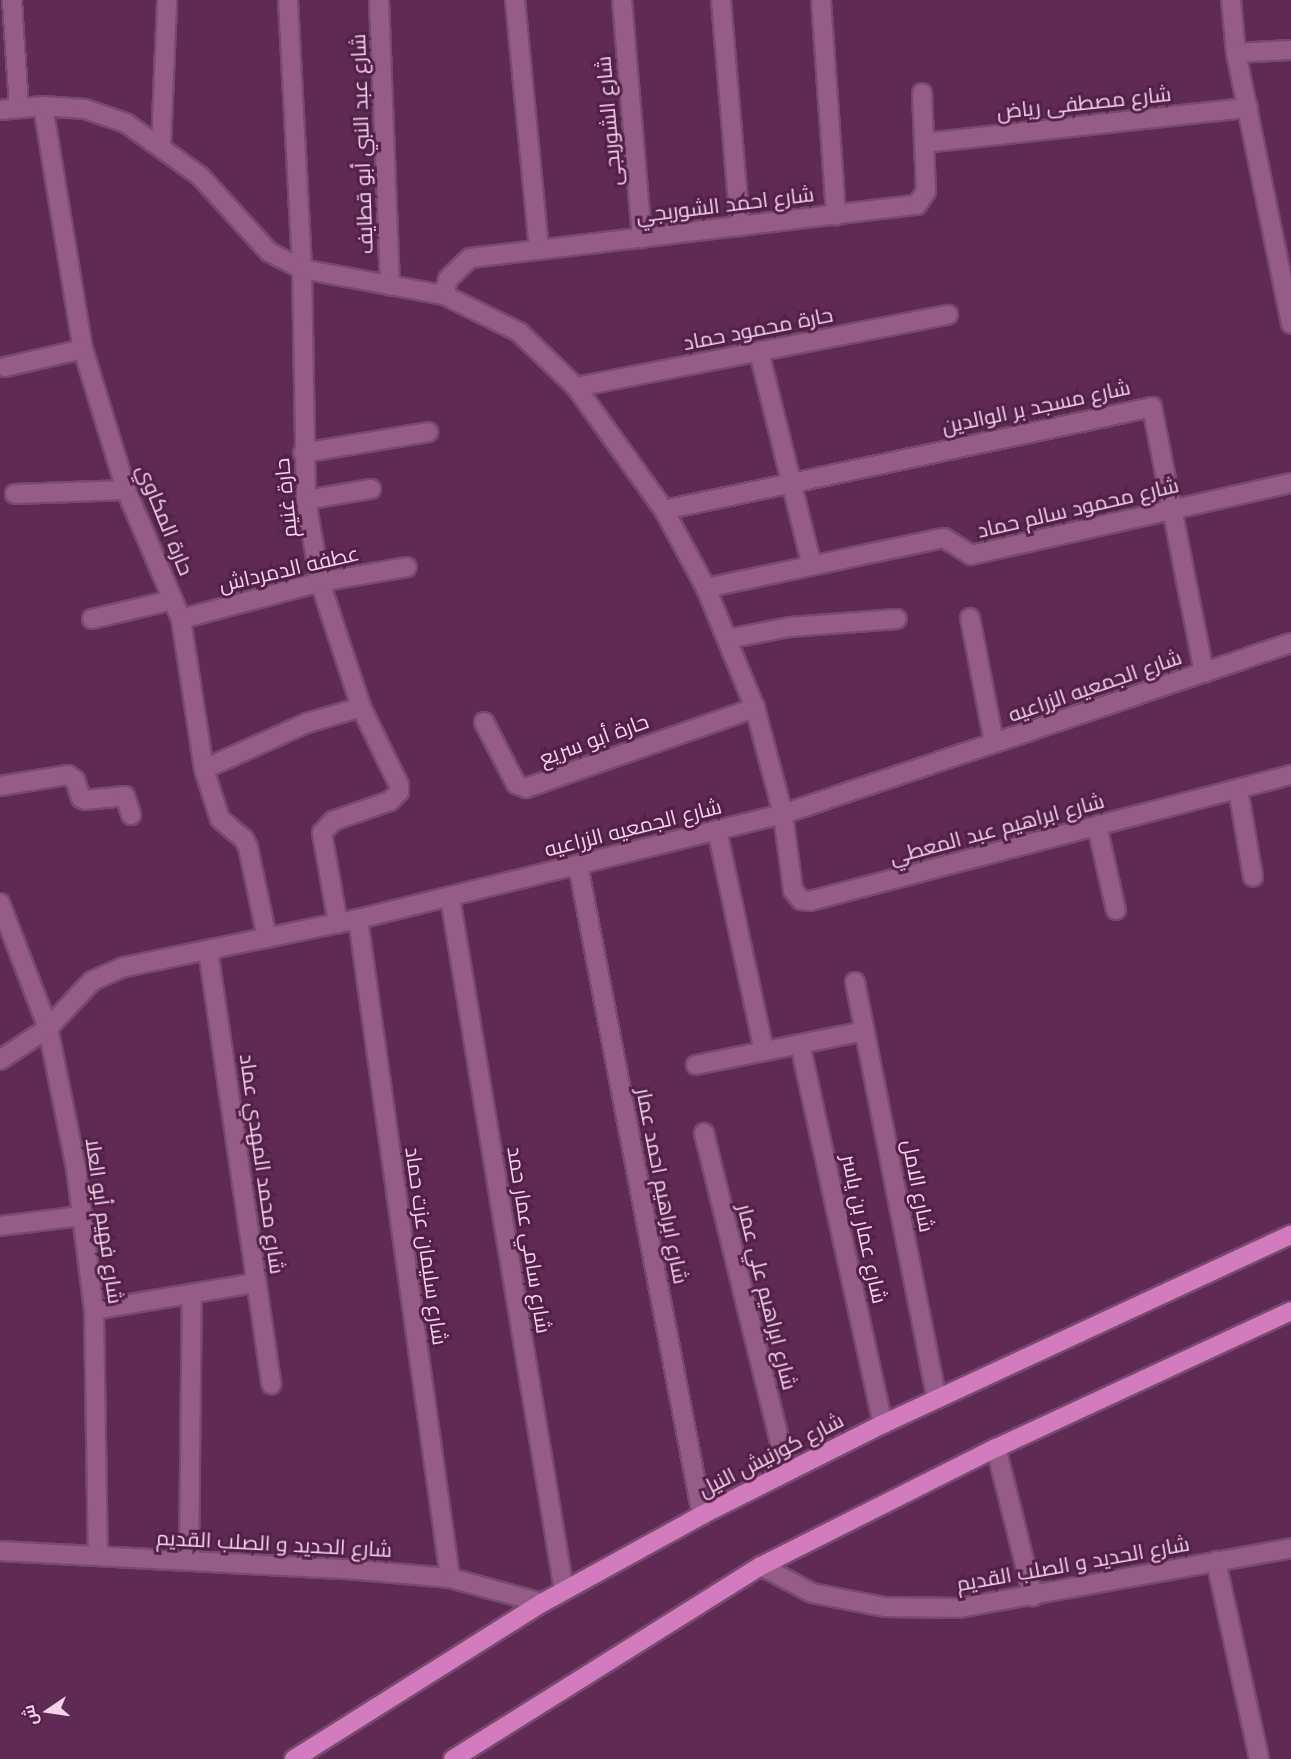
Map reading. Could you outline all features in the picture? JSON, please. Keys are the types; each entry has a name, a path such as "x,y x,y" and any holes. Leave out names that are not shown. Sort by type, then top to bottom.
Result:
{"highway":[{"name":"شارع كورنيش النيل","path":"294,1759 542,1603 702,1515 883,1424 1291,1235"},
{"path":"453,1759 761,1566 996,1448 1291,1311"}],"street":[{"path":"12,0 18,108"},
{"path":"161,146 167,0"},
{"name":"حارة غنيم","path":"288,0 302,269 303,453 306,500 320,582 361,707 397,779 399,792 390,801 324,827 322,838 338,924"},
{"name":"شارع عبد النبي أبو قطايف","path":"379,0 390,286"},
{"path":"515,0 539,250"},
{"name":"شارع الشوربجى","path":"622,0 642,238"},
{"path":"721,0 740,226"},
{"path":"821,0 837,215"},
{"path":"1231,0 1236,53 1291,323"},
{"path":"1236,53 1291,50"},
{"name":"شارع احمد الشوربجي","path":"444,296 448,279 470,258 837,215 922,202 926,190 921,93"},
{"path":"0,110 43,106 85,109 126,123 200,176 269,252 302,269 444,296 519,332 576,387 664,510 706,588 755,708 783,814"},
{"name":"حارة المكاوي","path":"43,106 83,349 126,490 181,619 204,770 220,819 244,838 248,847 267,938"},
{"name":"شارع مصطفى رياض","path":"924,143 1248,108"},
{"name":"حارة محمود حماد","path":"576,387 948,315"},
{"path":"4,367 83,349"},
{"path":"759,352 812,566"},
{"name":"شارع مسجد بر الوالدين","path":"664,510 1147,405 1155,410 1204,672"},
{"path":"303,453 429,432"},
{"name":"شارع محمود سالم حماد","path":"706,588 944,538 971,555 1291,483"},
{"path":"306,500 371,489"},
{"path":"15,494 126,490"},
{"name":"عطفه الدمرداش","path":"181,619 320,582 407,567"},
{"path":"92,619 173,600"},
{"path":"970,618 994,743"},
{"path":"727,639 790,627 897,620"},
{"name":"شارع الجمعيه الزراعيه","path":"0,1060 48,1028 92,981 124,967 338,924 783,814 1291,643"},
{"path":"204,770 307,723 361,707"},
{"name":"حارة أبو سريع","path":"484,722 516,784 526,788 755,708"},
{"path":"0,786 68,775 75,780 83,800 125,796 131,815"},
{"name":"شارع ابراهيم عبد المعطي","path":"783,814 793,890 797,897 806,901 1291,775"},
{"path":"1238,789 1253,877"},
{"path":"1097,826 1116,910"},
{"path":"717,830 764,1052"},
{"name":"شارع ابراهيم احمد عمار","path":"578,865 702,1515"},
{"name":"شارع سامي عمار حمد","path":"450,897 564,1590"},
{"name":"شارع فهيم أبو العلا","path":"0,903 48,1028 82,1216 94,1310 98,1556"},
{"name":"شارع سليمان عزت حماد","path":"358,919 450,1578"},
{"name":"شارع محمد المهدي عماد","path":"208,950 271,1384"},
{"name":"شارع الامل","path":"855,982 937,1399"},
{"path":"696,1065 865,1031"},
{"name":"شارع عمار بن ياسر","path":"800,1044 883,1424"},
{"name":"شارع ابراهيم علي عمار","path":"704,1133 787,1471"},
{"path":"0,1226 82,1216"},
{"path":"94,1310 256,1283"},
{"path":"189,1561 192,1294"},
{"path":"996,1448 1033,1596"},
{"name":"شارع الحديد و الصلب القديم","path":"761,1566 812,1593 885,1607 959,1608 1291,1548"},
{"name":"شارع الحديد و الصلب القديم","path":"0,1551 450,1578 542,1603"},
{"path":"1216,1561 1259,1759"}]}
